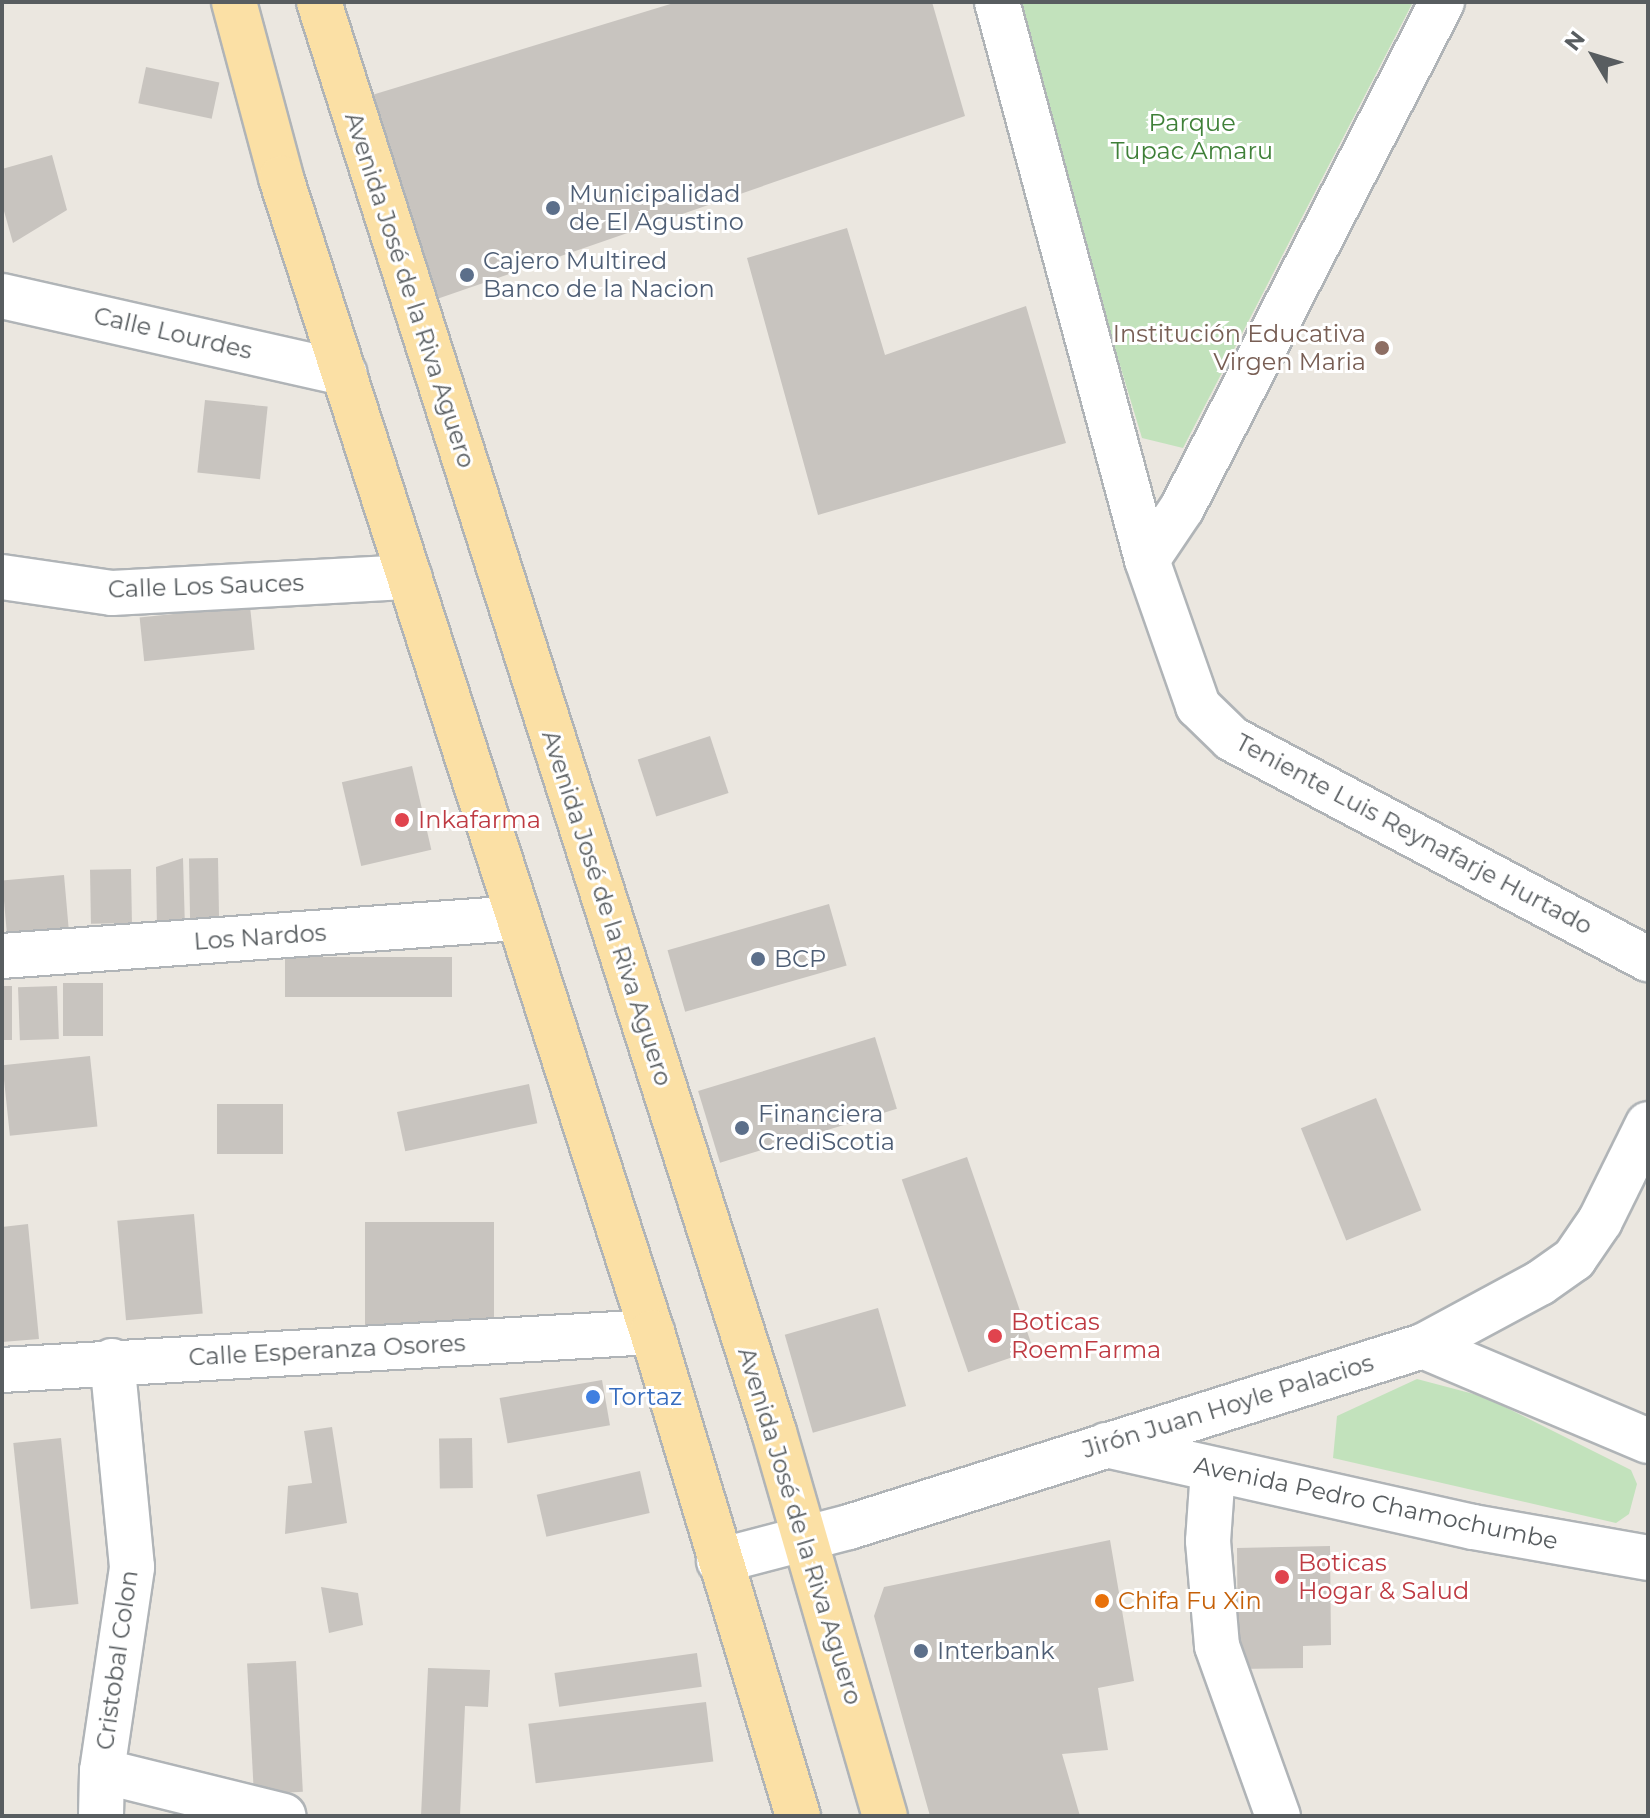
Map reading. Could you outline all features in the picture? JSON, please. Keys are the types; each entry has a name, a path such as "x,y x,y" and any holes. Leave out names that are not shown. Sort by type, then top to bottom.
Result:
{"main road":[{"path":"234,2 281,178 652,1332 798,1816"},
{"name":"Avenida José de la Riva Aguero","path":"319,2 806,1538 885,1816"}],"street":[{"name":"Teniente Luis Reynafarje Hurtado","path":"997,2 1147,560 1198,706 1232,739 1648,959"},
{"path":"1147,560 1182,508 1442,2"},
{"name":"Calle Lourdes","path":"2,296 344,373"},
{"name":"Calle Los Sauces","path":"2,577 112,593 410,577"},
{"name":"Los Nardos","path":"2,956 517,918"},
{"name":"Jirón Juan Hoyle Palacios","path":"719,1561 806,1538 1423,1346 1540,1283 1574,1259 1600,1221 1648,1124"},
{"name":"Calle Esperanza Osores","path":"2,1370 112,1361 652,1332"},
{"path":"1423,1346 1648,1441"},
{"name":"Cristobal Colon","path":"101,1816 102,1771 132,1567 112,1361"},
{"name":"Avenida Pedro Chamochumbe","path":"1104,1445 1473,1527 1638,1544"},
{"path":"1213,1470 1208,1541 1217,1646 1278,1816"},
{"path":"102,1771 284,1816"}],"green space":[{"name":"Parque Tupac Amaru","path":"1010,2 1413,2 1183,448 1142,438"},
{"path":"1417,1379 1485,1397 1631,1470 1637,1484 1629,1514 1616,1523 1333,1458 1337,1416"}],"building":[{"name":"Municipalidad de El Agustino","path":"677,2 932,2 965,116 434,300 372,95"},
{"path":"146,67 219,83 212,119 138,103"},
{"path":"52,155 67,210 13,243 2,204 2,169"},
{"path":"847,228 885,355 1026,306 1066,443 818,515 747,258"},
{"path":"205,400 268,407 260,479 197,473"},
{"path":"250,606 255,650 144,661 140,618"},
{"path":"710,736 729,793 656,817 638,759"},
{"path":"412,766 431,850 361,866 342,782"},
{"path":"183,858 185,929 157,930 156,867"},
{"path":"218,858 219,929 190,929 189,859"},
{"path":"131,869 132,923 91,924 90,870"},
{"path":"64,875 69,930 7,935 2,880"},
{"name":"BCP","path":"829,904 847,966 685,1012 668,950"},
{"path":"285,957 452,957 452,997 285,997"},
{"path":"63,983 103,983 103,1036 63,1036"},
{"path":"2,986 12,986 12,1040 2,1040"},
{"path":"57,986 59,1039 20,1040 18,987"},
{"path":"875,1037 897,1109 720,1163 698,1091"},
{"path":"90,1056 97,1127 10,1136 2,1065"},
{"path":"529,1084 537,1123 405,1151 397,1112"},
{"path":"1376,1098 1421,1210 1346,1241 1301,1128"},
{"path":"217,1104 283,1104 283,1154 217,1154"},
{"path":"967,1157 1033,1350 968,1372 902,1179"},
{"path":"194,1214 203,1314 126,1320 117,1221"},
{"path":"365,1222 494,1222 494,1335 365,1335"},
{"path":"28,1224 39,1339 2,1342 2,1227"},
{"path":"878,1308 906,1406 813,1433 785,1335"},
{"path":"602,1380 610,1425 508,1443 500,1398"},
{"path":"332,1427 347,1523 285,1534 288,1486 312,1483 304,1431"},
{"path":"61,1438 78,1604 31,1609 13,1443"},
{"path":"472,1438 473,1488 440,1489 439,1439"},
{"path":"640,1471 650,1513 546,1537 537,1495"},
{"path":"1110,1540 1134,1681 1098,1688 1108,1750 1062,1754 1080,1816 930,1816 874,1616 884,1587"},
{"path":"1330,1546 1331,1645 1303,1646 1303,1668 1238,1669 1237,1548"},
{"path":"321,1587 358,1593 363,1625 329,1633"},
{"path":"697,1653 702,1687 559,1707 554,1673"},
{"path":"296,1661 303,1792 254,1794 247,1664"},
{"path":"428,1668 490,1670 488,1707 465,1706 460,1816 421,1816"},
{"path":"706,1702 713,1762 536,1783 528,1724"}],"place":[{"name":"Municipalidad de El Agustino","path":"553,208"},
{"name":"Cajero Multired Banco de la Nacion","path":"467,275"},
{"name":"Institución Educativa Virgen Maria","path":"1382,348"},
{"name":"Inkafarma","path":"402,820"},
{"name":"BCP","path":"758,959"},
{"name":"Financiera CrediScotia","path":"742,1128"},
{"name":"Boticas RoemFarma","path":"995,1336"},
{"name":"Tortaz","path":"593,1397"},
{"name":"Boticas Hogar & Salud","path":"1282,1577"},
{"name":"Chifa Fu Xin","path":"1102,1601"},
{"name":"Interbank","path":"921,1651"}]}
